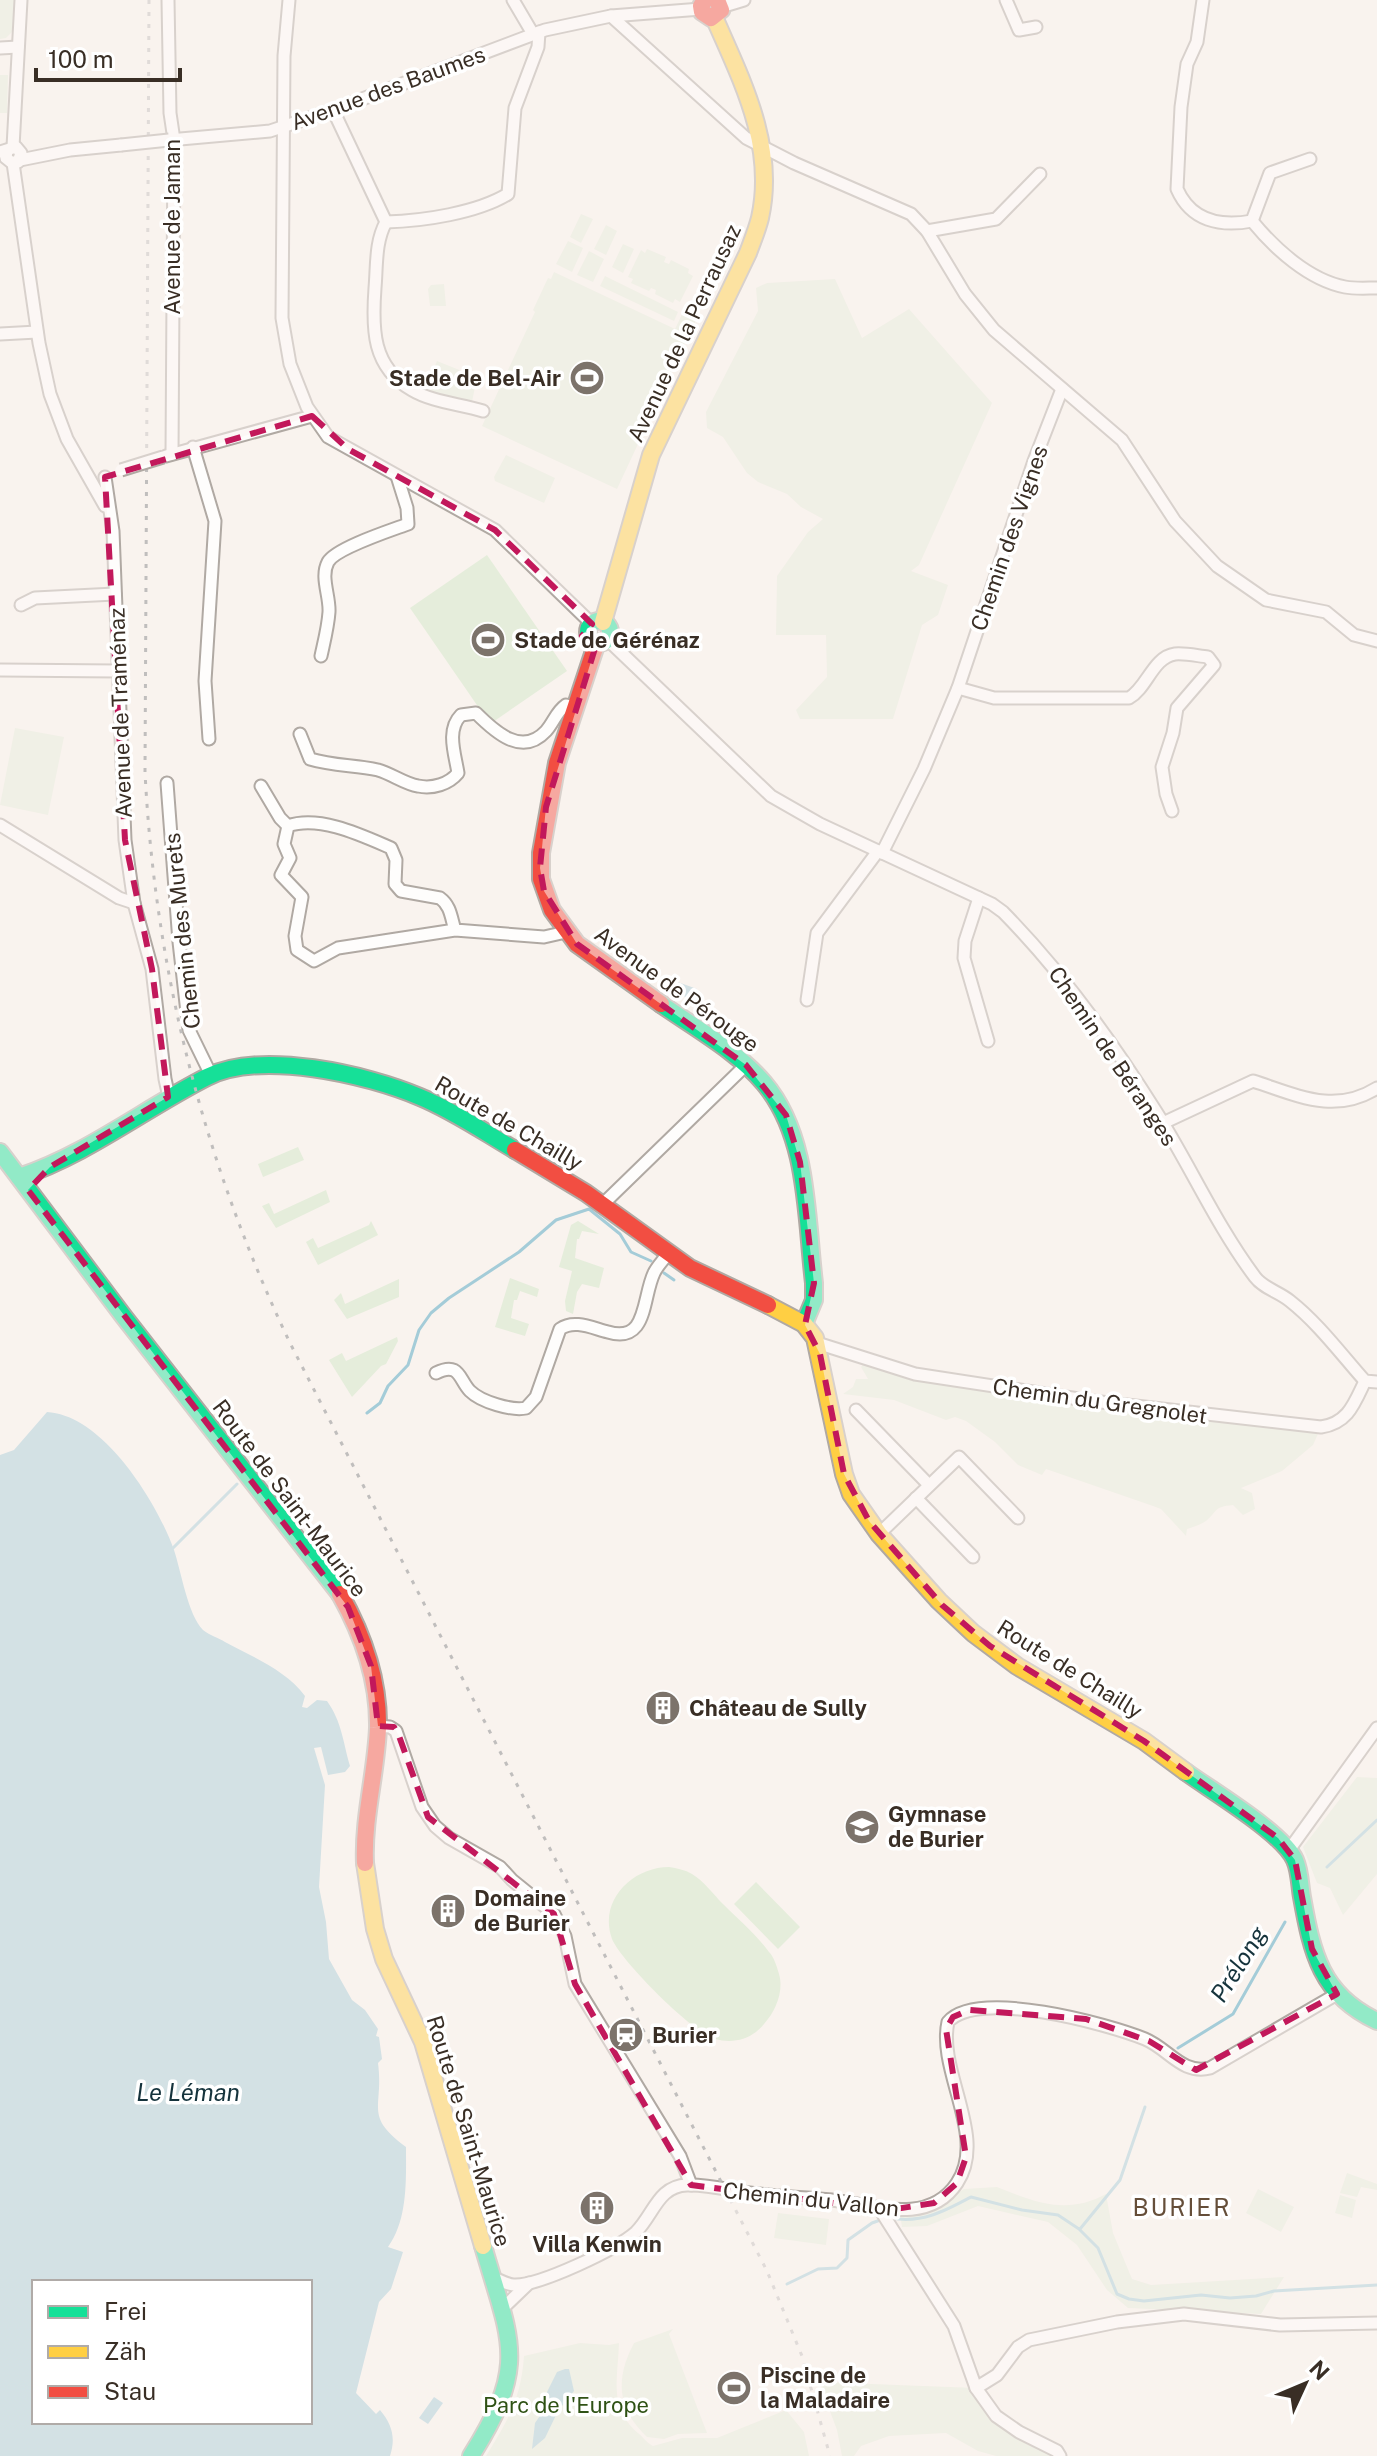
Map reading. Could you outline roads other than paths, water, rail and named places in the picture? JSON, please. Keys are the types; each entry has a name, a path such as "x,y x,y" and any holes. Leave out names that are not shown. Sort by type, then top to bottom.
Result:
{"street":[{"name":"Avenue de Traménaz","path":"21,0 10,155 37,332 54,408 111,522"},
{"name":"Avenue de Jaman","path":"168,0 171,140 168,456"},
{"path":"289,0 284,56 282,318 290,364 312,416 328,437 495,530 598,623 589,630 590,636 602,641"},
{"path":"386,222 471,209 493,203 508,194 515,108 538,47 536,33 513,0"},
{"name":"Avenue des Baumes","path":"10,155 270,131 536,33 611,16 734,5 744,0"},
{"path":"1006,0 1019,30 1036,27"},
{"path":"1203,0 1197,42 1187,64 1181,107 1177,189 1188,209 1209,221 1252,221"},
{"name":"Avenue de la Perrausaz","path":"598,623 651,455 748,253 760,218 764,185 763,148 751,101 712,7"},
{"path":"611,16 746,138 905,210 927,231 979,314 1122,440 1175,521 1217,566 1266,600 1326,612 1354,635 1377,641"},
{"path":"0,48 18,47"},
{"path":"333,110 386,222"},
{"path":"1252,221 1270,173 1310,159"},
{"path":"927,231 996,219 1040,174"},
{"path":"1252,221 1261,233 1308,272 1345,287 1377,288"},
{"path":"386,222 379,235 372,322 383,364 414,391 483,411"},
{"path":"0,334 37,332"},
{"name":"Chemin des Vignes","path":"807,1000 817,933 880,852 924,769 958,688 1034,461 1062,389"},
{"path":"87,475 105,477 193,447 312,416"},
{"path":"193,447 215,521 205,681 209,739"},
{"path":"321,656 330,610 325,584 326,565 332,557 360,542 408,524 407,508 397,476"},
{"name":"Avenue de Traménaz","path":"105,477 115,594 123,813 134,903 152,969 169,1097"},
{"path":"21,605 35,598 115,594"},
{"name":"Avenue de Pérouge","path":"602,641 574,708 546,807 540,868 544,891 552,911 566,932 595,958 746,1065 762,1080 786,1115 800,1162 814,1283 814,1300 804,1324"},
{"name":"Chemin de Béranges","path":"602,641 771,796 820,824 1003,912 1062,978 1163,1123 1193,1180 1257,1280 1289,1300 1371,1381"},
{"path":"958,688 994,698 1129,698 1140,692 1164,659 1174,654 1208,657 1214,665 1177,708 1173,733 1165,752 1162,767 1172,811"},
{"path":"0,670 117,671"},
{"path":"300,734 310,759 376,770 419,786 437,786 452,781 458,773 452,732 455,720 461,715 476,713 493,730 516,743 531,742 546,732 562,708 566,705 574,708"},
{"name":"Chemin des Murets","path":"167,783 189,1030 211,1075"},
{"path":"261,786 288,826"},
{"path":"288,826 304,820 391,848 396,860 395,884 401,891 444,901 455,930"},
{"path":"0,825 119,898 134,903"},
{"path":"288,826 284,844 290,858 281,875 302,897 295,936 297,950 314,961 338,948 455,930 544,937 566,932"},
{"path":"979,898 965,941 964,958 988,1041"},
{"name":"Route de Chailly","path":"24,1184 169,1097 211,1075 244,1065 276,1064 363,1079 408,1091 452,1112 603,1204 668,1253 705,1276 778,1308 804,1324 817,1343 844,1474 851,1494 879,1534 942,1605 1003,1656 1144,1741 1250,1817 1289,1850"},
{"path":"603,1204 746,1065"},
{"path":"1163,1123 1253,1081 1324,1103 1360,1099 1377,1088"},
{"name":"Route de Saint-Maurice","path":"0,1152 343,1600 370,1659 378,1726 364,1840 369,1900 384,1959 423,2042 510,2339 510,2375 503,2401 471,2456"},
{"path":"436,1373 452,1370 462,1376 468,1388 480,1398 516,1409 526,1408 536,1397 560,1329 574,1324 623,1335 633,1330 639,1322 653,1275 668,1253"},
{"name":"Chemin du Gregnolet","path":"817,1343 915,1374 1092,1401 1321,1427 1346,1417 1371,1381"},
{"path":"856,1410 929,1485"},
{"path":"879,1534 959,1457 1018,1518"},
{"path":"916,1498 973,1557"},
{"path":"378,1726 396,1731 422,1807 435,1826 500,1867 559,1922 575,1984 680,2156 691,2185"},
{"path":"1377,1728 1289,1850 1299,1872 1312,1949 1326,1980 1360,2013 1377,2021"},
{"name":"Chemin du Vallon","path":"502,2309 530,2283 622,2242 648,2218 665,2191 691,2185 837,2201 881,2212 934,2203 957,2183 966,2157 963,2115 947,2042 948,2022 959,2013 1003,2009 1086,2019 1149,2041 1182,2065 1196,2070 1210,2068 1337,1994"},
{"path":"881,2212 954,2326 976,2388 996,2416 1019,2432 1057,2451 1060,2456"},
{"path":"491,2277 514,2285 530,2283"},
{"path":"976,2388 997,2375 1018,2347 1029,2340 1117,2322 1184,2314 1280,2325 1377,2323"}],"water":[{"path":"675,981 697,989 693,1000 671,991"},
{"name":"Le Léman","path":"47,1412 68,1417 88,1428 125,1464 155,1509 174,1550 193,1614 203,1630 288,1679 305,1696 302,1707 307,1708 317,1700 327,1701 339,1724 350,1766 345,1772 328,1775 321,1747 314,1748 325,1785 319,1887 329,1959 352,2000 365,2010 378,2029 376,2036 379,2037 382,2059 378,2063 378,2110 384,2127 406,2147 402,2212 395,2236 388,2247 403,2252 391,2289 379,2302 356,2393 376,2414 380,2410 387,2421 393,2437 390,2456 0,2456 0,1455 14,1450"},
{"path":"569,2369 574,2391 558,2411 545,2438 532,2449 535,2423 544,2410 547,2392 557,2372"},
{"path":"434,2397 443,2403 428,2424 419,2418"}],"waterway":[{"path":"367,1413 380,1403 388,1386 408,1365 419,1330 431,1313 519,1252 556,1220 589,1209 620,1234 631,1252 651,1261"},
{"path":"664,1273 674,1280"},
{"path":"173,1548 237,1484"},
{"name":"Prélong","path":"1327,1867 1377,1820"},
{"name":"Prélong","path":"1178,2048 1233,2014 1285,1922"},
{"name":"Prélong","path":"1080,2229 1120,2180 1145,2107"},
{"path":"891,2218 923,2218 971,2197 1058,2215 1079,2229 1098,2248 1117,2294 1129,2299 1144,2301 1201,2295 1230,2298 1274,2291 1377,2285"},
{"path":"787,2284 818,2269 837,2268 847,2258 848,2240 883,2219"}],"railway":[{"path":"149,0 145,772 160,920 189,1065 232,1206 290,1343 767,2271 802,2356 830,2456"}],"place":[{"name":"Stade de Bel-Air","path":"587,378"},
{"name":"Stade de Gérénaz","path":"488,640"},
{"name":"Château de Sully","path":"663,1708"},
{"name":"Gymnase de Burier","path":"862,1827"},
{"name":"Domaine de Burier","path":"448,1911"},
{"name":"Burier","path":"626,2035"},
{"name":"Villa Kenwin","path":"597,2208"},
{"name":"Piscine de la Maladaire","path":"734,2388"}],"district":[{"name":"BURIER","path":"1182,2207"}],"park label":[{"name":"Parc de l'Europe","path":"566,2405"}]}
